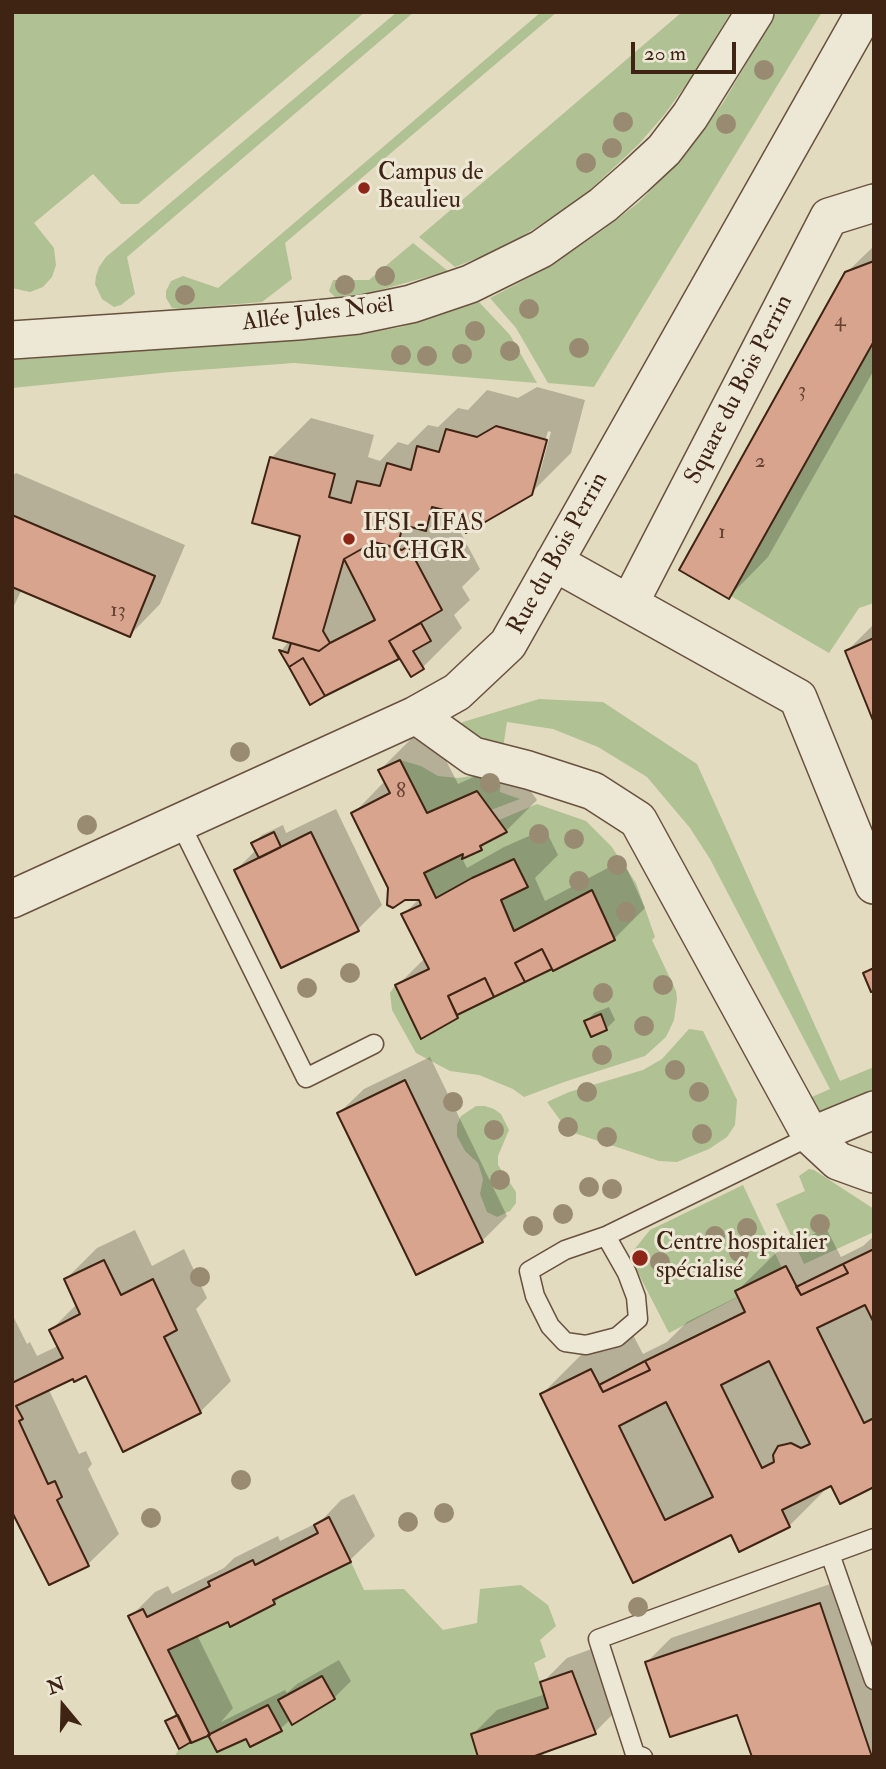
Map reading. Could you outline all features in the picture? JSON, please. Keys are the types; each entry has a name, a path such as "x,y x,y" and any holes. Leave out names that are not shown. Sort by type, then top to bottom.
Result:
{"street":[{"name":"Allée Jules Noël","path":"12,340 358,315 411,304 470,284 541,249 603,205 664,150 690,116 755,12"},
{"name":"Rue du Bois Perrin","path":"12,899 416,715 457,692 508,644 864,12"},
{"name":"Square du Bois Perrin","path":"629,604 829,217 874,203"},
{"path":"554,562 798,698 874,885"},
{"path":"416,715 472,756 528,770 593,791 638,820 811,1136 838,1161 874,1174"},
{"path":"811,1136 874,1110"}],"lane":[{"path":"180,823 306,1078 374,1044"},
{"path":"607,1236 628,1273 636,1297 638,1319 617,1337 586,1345 565,1342 550,1326 535,1296 529,1271 565,1250 607,1236 811,1136"},
{"path":"643,1757 635,1754 598,1639 874,1538"},
{"path":"830,1553 874,1680"}],"green space":[{"path":"12,12 365,12 138,204 121,204 93,174 34,223 54,248 56,265 52,277 43,287 30,292 12,288"},
{"path":"397,12 414,12 127,257 135,294 114,307 102,299 95,284 99,267 106,257"},
{"path":"541,12 557,12 285,243 292,279 262,302 172,308 166,298 171,281 183,276 218,288"},
{"path":"682,12 731,12 689,81 664,115 639,144 590,190 505,247 455,267 419,237"},
{"path":"777,12 822,12 594,387 548,383 516,328 490,298 547,268 638,203 673,168 723,103"},
{"path":"413,243 448,271 366,294 335,297 329,291 333,280 369,280"},
{"path":"479,302 510,335 537,383 294,363 12,388 12,360 350,336 401,327"},
{"path":"874,341 874,603 859,608 829,653 731,596"},
{"path":"539,699 603,702 697,764 840,1081 874,1067 874,1094 822,1113 814,1109 807,1099 830,1089 710,859 690,828 647,777 598,747 553,729 507,722 503,748 455,729 463,722"},
{"path":"400,760 421,766 438,776 458,778 492,773 501,775 500,792 520,799 491,810 477,791 427,813"},
{"path":"537,804 586,821 611,846 636,883 655,937 652,940 676,991 677,999 674,1020 666,1037 645,1056 524,1097 513,1089 479,1075 450,1071 416,1053 392,1010 390,993 395,985 422,1039 458,1018 457,1015 615,940 591,890 514,931 501,900 528,887 514,859 436,898 424,873 463,854 463,858 482,850 480,846 507,832 499,820"},
{"path":"689,1029 703,1031 737,1100 735,1125 727,1137 709,1149 677,1162 659,1161 568,1131 547,1102 569,1092 643,1070 662,1059"},
{"path":"476,1106 485,1106 501,1114 509,1130 498,1156 498,1165 516,1192 516,1203 510,1211 497,1217 487,1212 480,1194 483,1179 478,1163 465,1151 457,1136 457,1125 461,1116"},
{"path":"809,1169 874,1209 874,1232 804,1264 776,1204 805,1191 799,1176"},
{"path":"743,1185 782,1268 735,1291 738,1297 669,1333 635,1267 633,1251 650,1230"},
{"path":"351,1562 364,1590 404,1589 443,1630 477,1623 480,1589 521,1585 548,1605 556,1626 540,1640 546,1657 534,1663 548,1708 471,1734 478,1757 174,1757 179,1749 208,1735 217,1752 246,1739 250,1747 281,1731 210,1735 168,1651 228,1622 231,1626 275,1605 273,1600","holes":["321,1676 335,1699 292,1725 278,1700"]}],"building":[{"path":"874,261 874,341 729,599 679,570 845,272"},
{"name":"IFSI - IFAS du CHGR","path":"496,426 547,440 532,495 466,533 456,513 432,507 426,531 403,525 397,548 374,542 344,559 323,631 330,643 319,651 273,638 300,536 252,523 270,457 335,474 329,497 351,503 357,481 380,486 387,463 411,470 417,446 439,452 446,429 477,437"},
{"path":"12,515 155,576 130,637 12,587"},
{"path":"374,542 402,550 408,546 442,610 389,641 399,659 325,696 303,658 289,667 279,650 288,653 291,643 319,651 375,620 344,559"},
{"path":"421,623 431,641 413,651 424,669 411,677 389,641"},
{"path":"874,638 874,723 845,651"},
{"path":"303,658 325,696 310,705 289,667"},
{"path":"400,760 427,813 477,791 507,832 480,846 482,850 462,859 463,854 424,873 436,898 514,859 528,887 501,900 514,931 592,890 615,940 553,971 542,949 515,963 525,982 494,997 485,978 448,996 458,1018 421,1039 395,985 429,969 401,914 421,905 419,900 405,900 393,908 387,905 388,888 351,813 390,793 378,770"},
{"path":"274,832 281,847 259,858 251,843"},
{"path":"311,832 359,931 281,968 234,870"},
{"path":"542,949 552,969 525,982 515,963"},
{"path":"874,968 874,991 871,992 863,973"},
{"path":"485,978 494,997 457,1015 448,996"},
{"path":"601,1014 607,1030 591,1037 584,1021"},
{"path":"405,1080 483,1242 416,1275 337,1113"},
{"path":"874,1249 874,1323 865,1305 817,1328 864,1423 874,1418 874,1487 840,1504 831,1486 782,1510 790,1527 739,1552 731,1535 633,1583 540,1394 591,1369 603,1392 650,1370 645,1361 745,1312 735,1291 786,1266 801,1295 848,1273 843,1264","holes":["769,1361 810,1444 801,1448 791,1443 778,1446 773,1455 774,1462 762,1468 721,1385","666,1402 713,1497 665,1520 619,1426"]},
{"path":"104,1260 121,1295 153,1279 177,1330 164,1337 201,1413 123,1452 86,1376 74,1382 73,1379 16,1406 23,1419 19,1421 48,1484 55,1481 62,1497 57,1500 89,1566 49,1585 12,1512 12,1383 63,1358 49,1330 80,1314 64,1279"},
{"path":"843,1264 848,1273 801,1295 796,1287"},
{"path":"645,1361 650,1370 603,1392 599,1385"},
{"path":"329,1517 351,1562 273,1600 275,1604 230,1627 228,1622 168,1650 210,1735 191,1743 128,1616 143,1609 147,1617 210,1586 208,1582 253,1560 255,1565 318,1533 314,1525"},
{"path":"820,1603 872,1757 752,1757 737,1715 670,1737 645,1662"},
{"path":"572,1671 596,1734 532,1757 478,1757 471,1734 548,1708 540,1682"},
{"path":"322,1676 335,1699 292,1725 278,1700"},
{"path":"268,1705 282,1731 250,1747 246,1739 217,1752 208,1735"},
{"path":"178,1715 191,1742 179,1749 165,1721"}],"place":[{"name":"Campus de Beaulieu","path":"364,188"},
{"name":"IFSI - IFAS du CHGR","path":"349,539"},
{"name":"Centre hospitalier spécialisé","path":"640,1258"}]}
